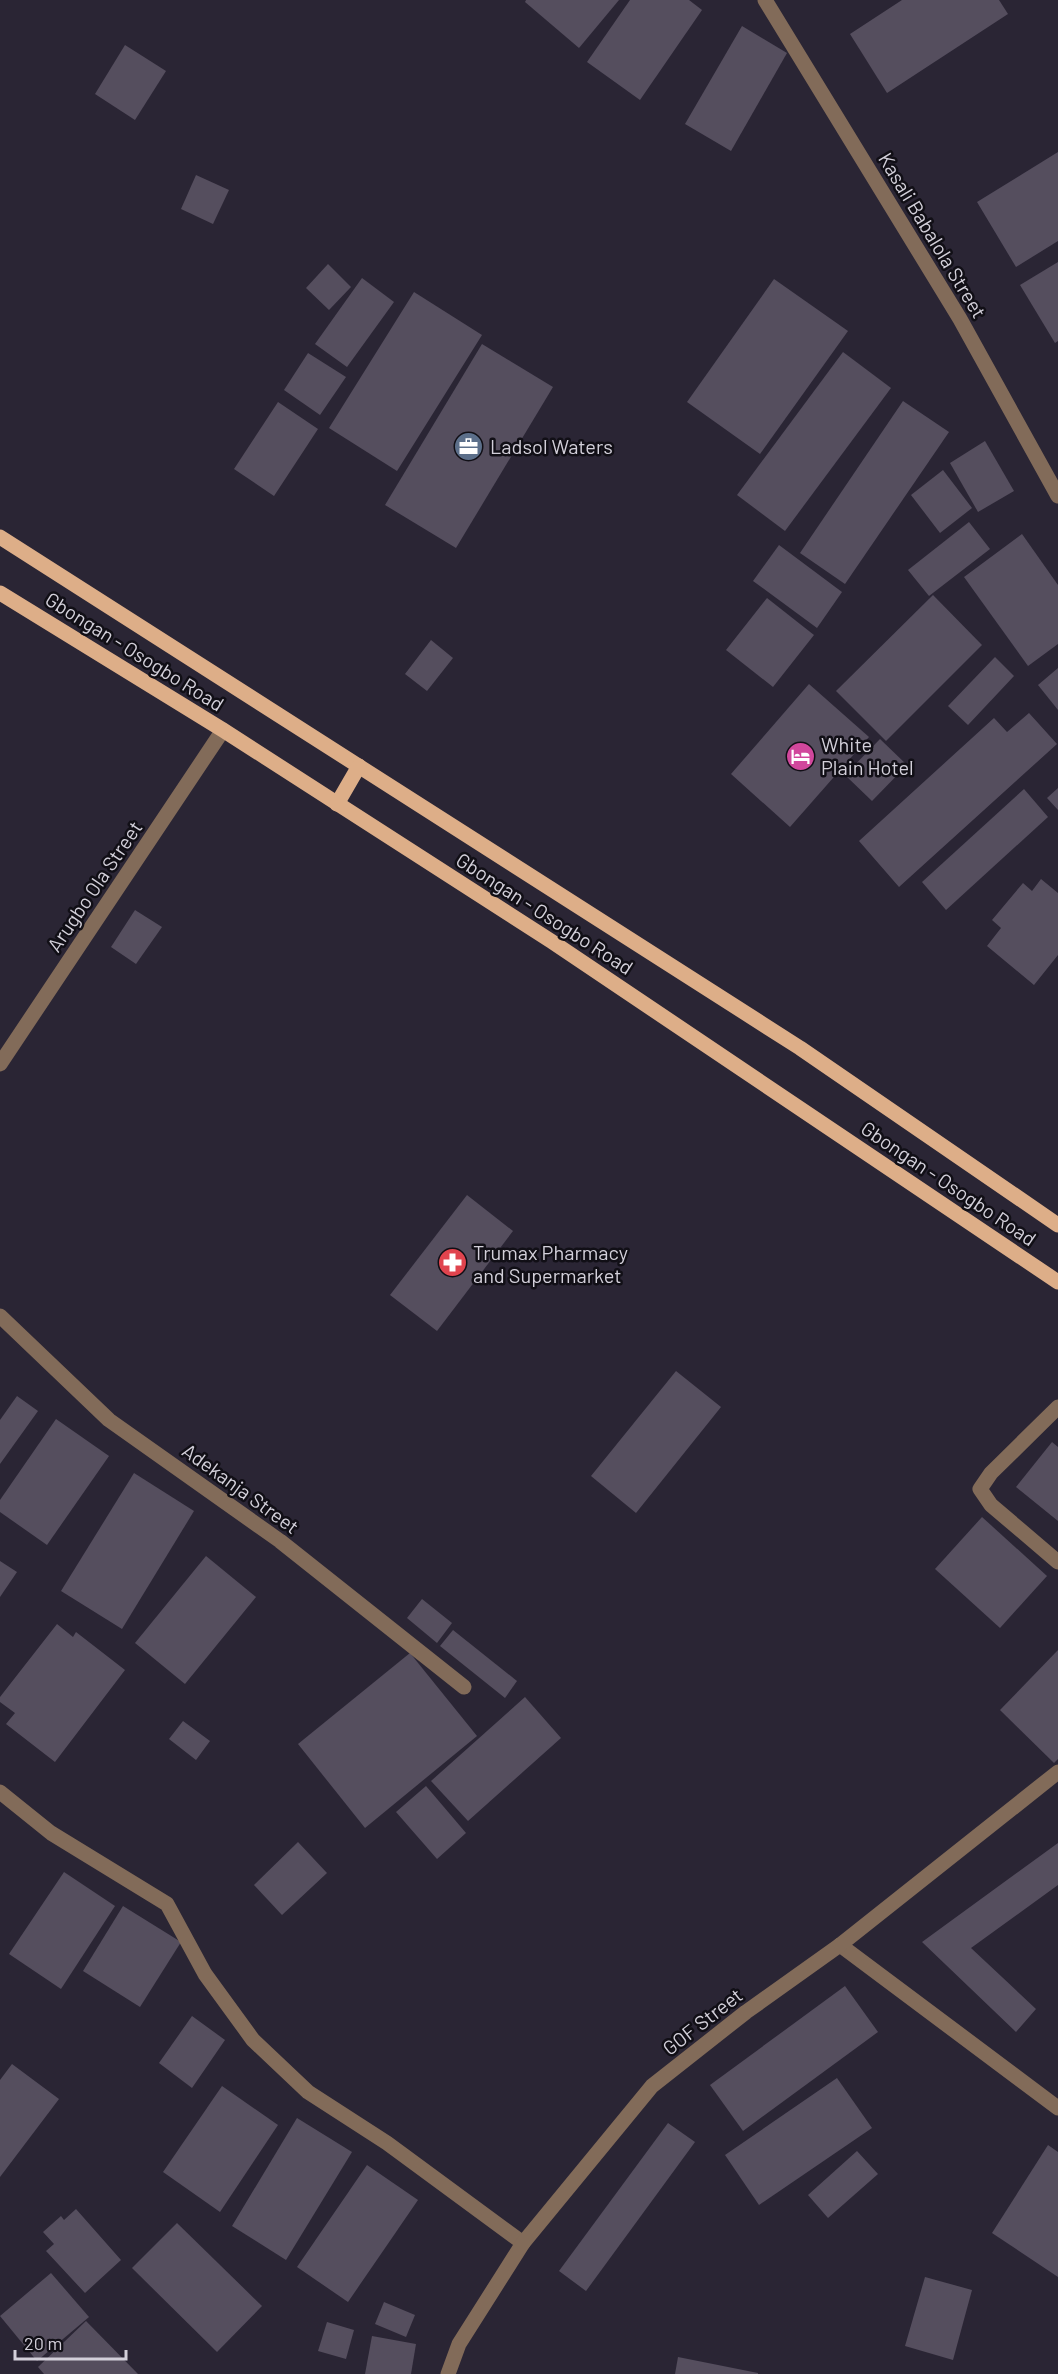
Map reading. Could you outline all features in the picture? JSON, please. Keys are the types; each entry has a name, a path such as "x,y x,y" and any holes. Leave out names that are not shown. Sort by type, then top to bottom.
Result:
{"main road":[{"name":"Gbongan - Osogbo Road","path":"0,537 800,1048 1058,1225"},
{"name":"Gbongan - Osogbo Road","path":"0,593 223,730 551,940 1058,1282"},
{"path":"337,804 359,766"}],"street":[{"name":"Kasali Babalola Street","path":"765,0 960,319 1058,496"},
{"name":"Arugbo Ola Street","path":"0,1064 223,730"},
{"name":"Adekanja Street","path":"0,1316 108,1420 279,1541 464,1687"},
{"path":"1058,1407 991,1473 980,1489 991,1505 1058,1562"},
{"name":"GOF Street","path":"448,2374 459,2344 523,2243 652,2086 746,2012 840,1945 1058,1772"},
{"path":"0,1792 51,1833 167,1904 205,1974 253,2040 308,2092 387,2143 523,2243"},
{"path":"840,1945 1058,2108"}],"building":[{"path":"526,0 619,0 579,48 525,2"},
{"path":"630,0 689,0 702,10 640,100 587,62"},
{"path":"902,0 999,0 1008,14 887,93 850,34"},
{"path":"742,26 787,53 731,151 685,124"},
{"path":"125,45 166,71 135,120 95,94"},
{"path":"1058,152 1058,241 1016,267 977,202"},
{"path":"196,175 229,190 213,224 181,209"},
{"path":"1058,262 1058,341 1055,343 1020,285"},
{"path":"328,264 351,287 329,310 306,288"},
{"path":"362,278 394,302 347,367 315,344"},
{"path":"774,279 848,331 760,454 687,402"},
{"path":"414,292 482,335 397,471 329,428"},
{"name":"Ladsol Waters","path":"482,344 553,387 456,548 385,505"},
{"path":"843,352 891,388 785,531 737,495"},
{"path":"308,353 346,377 320,415 284,390"},
{"path":"903,401 949,432 845,584 800,553"},
{"path":"278,402 318,429 274,496 234,469"},
{"path":"985,441 1014,491 978,512 950,463"},
{"path":"943,470 972,508 940,533 911,495"},
{"path":"969,522 990,549 929,596 908,570"},
{"path":"1022,534 1058,585 1058,644 1028,666 964,577"},
{"path":"779,545 842,592 817,628 753,581"},
{"path":"933,595 982,645 886,741 836,691"},
{"path":"767,598 814,635 773,687 726,650"},
{"path":"431,640 453,658 427,691 405,674"},
{"path":"995,657 1014,676 968,725 948,706"},
{"path":"1058,668 1058,710 1038,685"},
{"name":"White Plain Hotel","path":"809,684 869,737 790,827 731,774"},
{"path":"1029,713 1057,744 899,887 859,841 994,718 1007,732"},
{"path":"880,739 907,765 872,801 845,775"},
{"path":"1058,788 1058,810 1047,798"},
{"path":"1024,789 1048,817 946,910 922,882"},
{"path":"1041,879 1058,893 1058,955 1034,985 987,946 1001,928 992,920 1023,883 1032,891"},
{"path":"135,910 162,927 136,964 111,947"},
{"name":"Trumax Pharmacy and Supermarket","path":"467,1195 513,1231 437,1331 390,1295"},
{"path":"676,1371 721,1407 636,1513 591,1476"},
{"path":"17,1396 38,1411 0,1464 0,1420"},
{"path":"56,1419 109,1456 47,1545 0,1512 0,1500"},
{"path":"1052,1442 1058,1447 1058,1521 1016,1487"},
{"path":"134,1473 194,1511 122,1629 61,1591"},
{"path":"982,1517 1047,1576 1000,1628 935,1569"},
{"path":"206,1556 256,1597 185,1684 135,1643"},
{"path":"0,1561 17,1572 0,1597"},
{"path":"422,1599 452,1623 437,1643 407,1618"},
{"path":"57,1624 73,1637 76,1632 125,1670 55,1762 6,1724 15,1713 0,1702 0,1697"},
{"path":"453,1630 517,1681 505,1698 440,1646"},
{"path":"1058,1650 1058,1759 1054,1763 1000,1710"},
{"path":"410,1653 477,1736 365,1828 298,1744"},
{"path":"525,1697 561,1738 468,1821 431,1781"},
{"path":"183,1721 210,1741 196,1760 169,1739"},
{"path":"426,1786 466,1833 437,1859 396,1812"},
{"path":"298,1842 327,1873 282,1915 254,1885"},
{"path":"1058,1843 1058,1885 971,1948 1036,2009 1016,2032 922,1942"},
{"path":"64,1872 115,1906 61,1989 9,1954"},
{"path":"123,1906 181,1942 140,2007 83,1971"},
{"path":"845,1986 878,2032 743,2131 710,2085"},
{"path":"192,2016 225,2040 192,2088 159,2063"},
{"path":"12,2064 59,2099 0,2177 0,2080"},
{"path":"837,2078 872,2128 759,2205 725,2155"},
{"path":"222,2086 278,2125 220,2212 163,2172"},
{"path":"297,2118 352,2152 286,2260 232,2226"},
{"path":"668,2123 695,2142 586,2291 559,2271"},
{"path":"1048,2145 1058,2152 1058,2277 992,2233"},
{"path":"857,2151 878,2174 828,2218 808,2195"},
{"path":"367,2165 418,2200 348,2302 297,2267"},
{"path":"76,2209 121,2260 85,2293 46,2251 54,2244 43,2232 61,2216 64,2220"},
{"path":"177,2223 262,2306 217,2352 132,2268"},
{"path":"51,2273 89,2317 37,2361 0,2316"},
{"path":"925,2277 972,2290 953,2360 905,2346"},
{"path":"384,2302 415,2315 406,2337 375,2324"},
{"path":"86,2321 138,2374 44,2374 38,2367"},
{"path":"327,2322 354,2330 346,2359 318,2351"},
{"path":"372,2336 416,2344 411,2374 365,2374"},
{"path":"678,2357 758,2373 758,2374 675,2374"}],"place":[{"name":"Ladsol Waters","path":"469,446"},
{"name":"White Plain Hotel","path":"800,756"},
{"name":"Trumax Pharmacy and Supermarket","path":"452,1263"}]}
